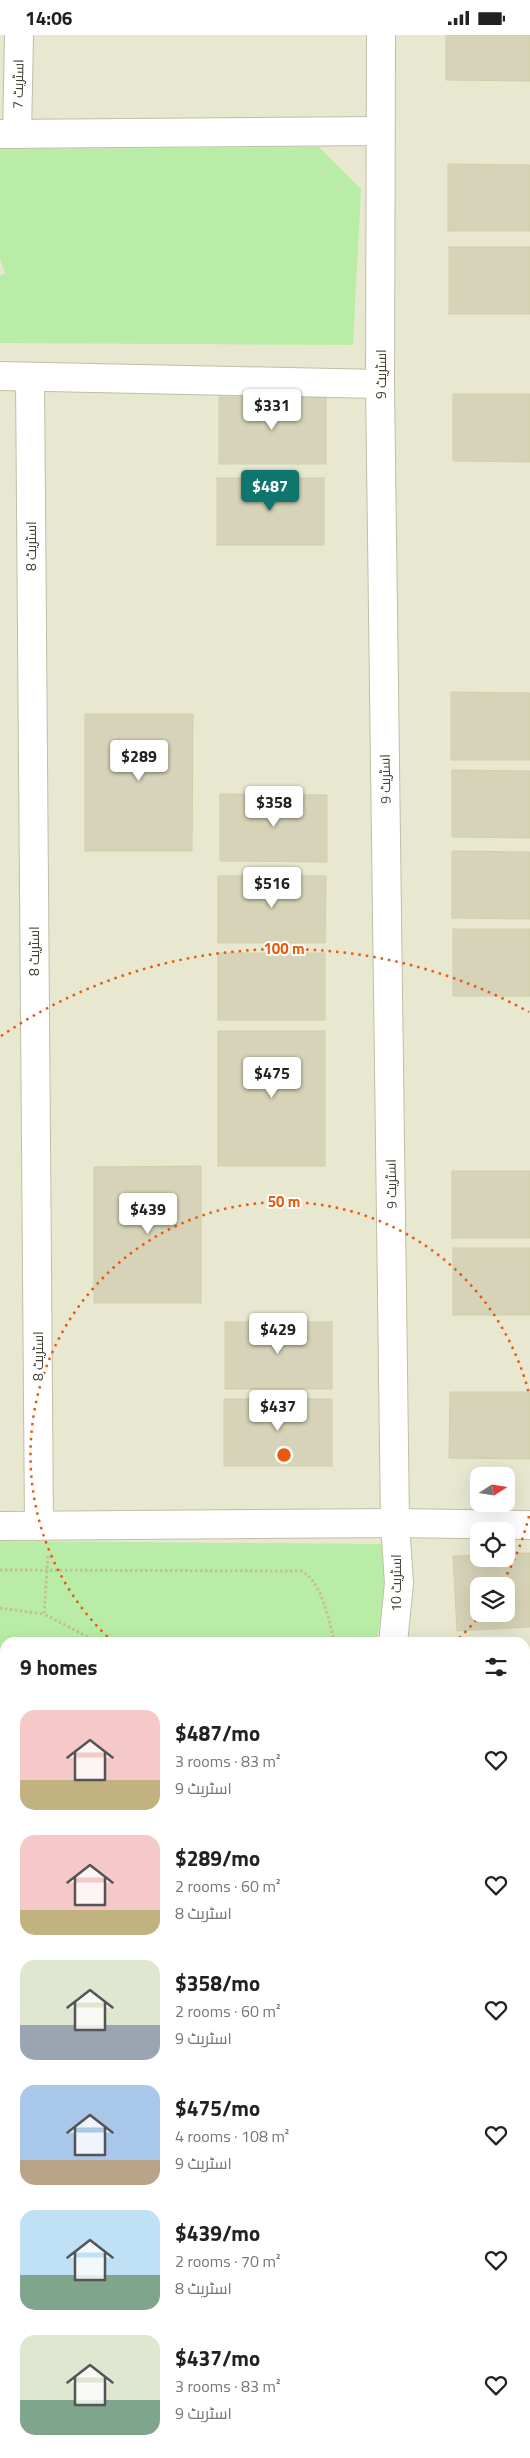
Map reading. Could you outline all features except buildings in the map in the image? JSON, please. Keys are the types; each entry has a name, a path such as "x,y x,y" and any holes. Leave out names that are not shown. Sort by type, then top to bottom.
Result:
{"street":[{"name":"اسٹریٹ 7","path":"8,134 18,35"},
{"name":"اسٹریٹ 9","path":"381,35 380,384 395,1523"},
{"path":"8,134 380,131"},
{"path":"0,376 380,384"},
{"name":"اسٹریٹ 8","path":"30,377 44,1525"},
{"path":"0,1526 395,1523 530,1525"},
{"name":"اسٹریٹ 10","path":"394,1637 399,1583 395,1523"}],"path":[{"path":"44,1525 47,1572 44,1614"},
{"path":"0,1570 47,1572 302,1571 312,1577 333,1637"},
{"path":"0,1608 44,1614 87,1637"}],"shaded area":[{"path":"0,35 530,35 530,1637 0,1637"}],"green space":[{"path":"319,147 361,189 353,345 0,343 0,276 5,273 0,259 0,149"},
{"path":"0,1541 382,1544 387,1584 377,1637 0,1637"}]}
